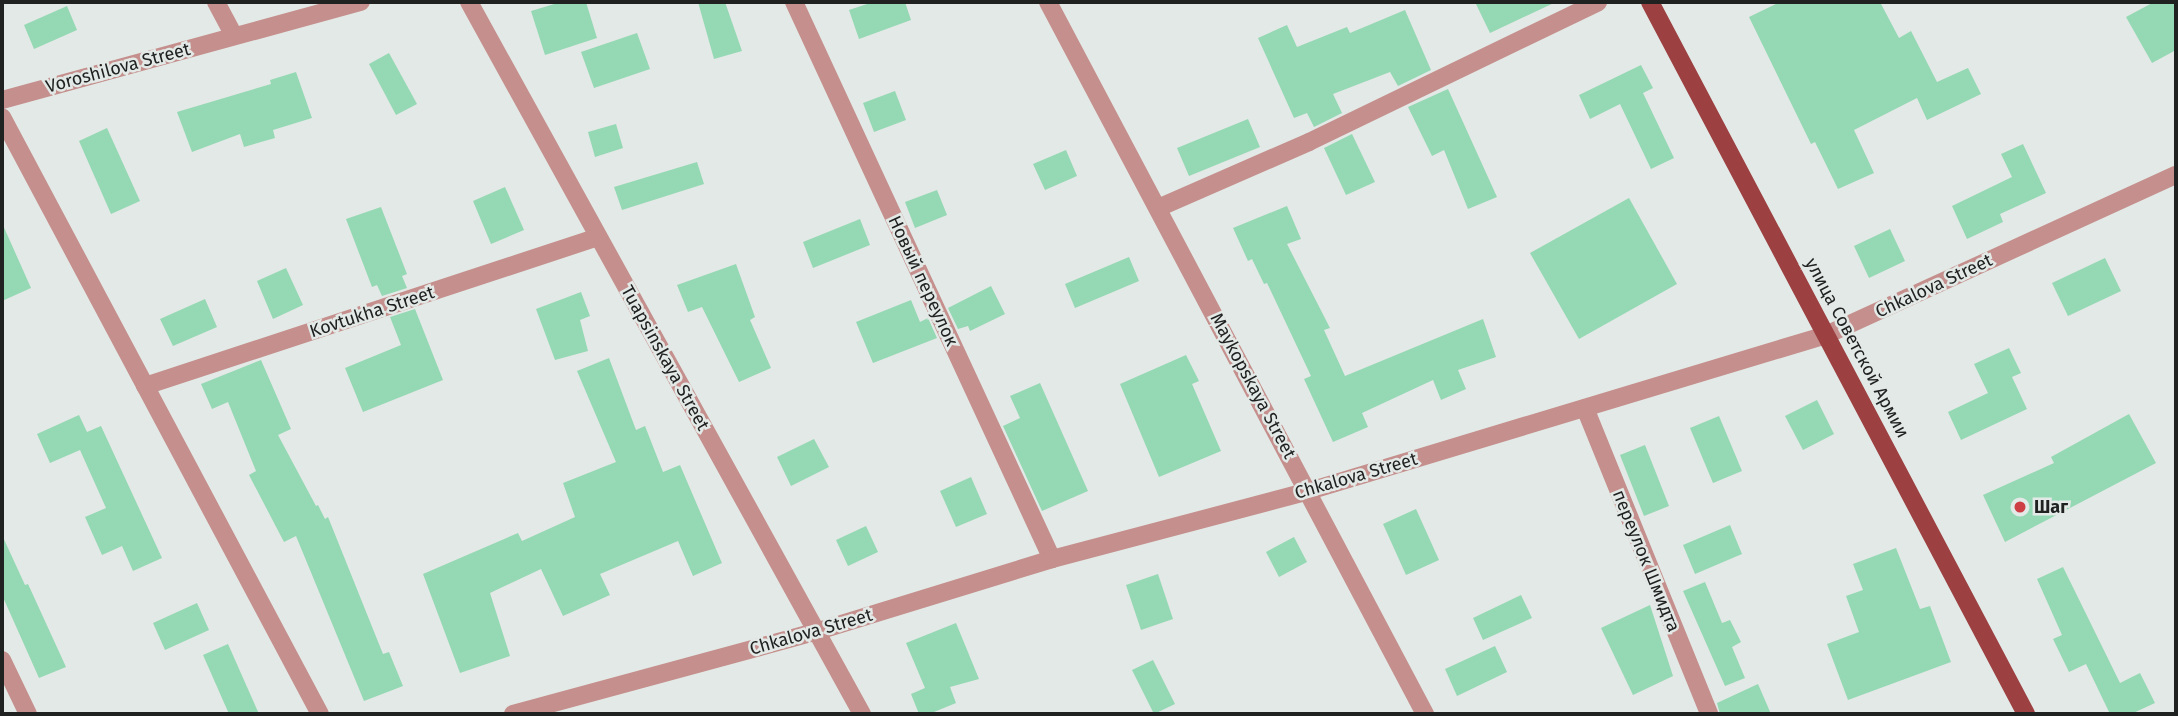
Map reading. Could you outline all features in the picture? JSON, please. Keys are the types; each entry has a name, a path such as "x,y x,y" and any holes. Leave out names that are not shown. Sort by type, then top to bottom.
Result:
{"main road":[{"name":"улица Советской Армии","path":"1650,2 2026,714"}],"street":[{"path":"216,2 234,36"},
{"name":"Voroshilova Street","path":"2,100 361,2"},
{"name":"Tuapsinskaya Street","path":"469,2 862,714"},
{"name":"Новый переулок","path":"794,2 1052,559"},
{"name":"Maykopskaya Street","path":"1048,2 1425,714"},
{"path":"1158,208 1309,142 1598,2"},
{"path":"2,117 320,714"},
{"name":"Chkalova Street","path":"513,714 815,632 1052,559 1309,491 1826,335 2176,175"},
{"name":"Kovtukha Street","path":"145,386 598,237"},
{"name":"переулок Шмидта","path":"1584,408 1709,714"},
{"path":"2,660 28,714"}],"building":[{"path":"561,2 586,2 597,38 545,55 531,11"},
{"path":"698,2 725,2 742,51 714,59"},
{"path":"873,2 905,2 911,20 859,39 849,10"},
{"path":"1475,2 1556,2 1490,33"},
{"path":"1780,2 1880,2 1899,38 1911,31 1937,82 1968,68 1981,94 1927,120 1917,98 1854,130 1874,173 1838,189 1815,142 1811,144 1749,17"},
{"path":"2154,2 2176,2 2176,50 2152,63 2126,17"},
{"path":"67,6 77,30 34,49 24,25"},
{"path":"1405,10 1431,70 1398,86 1390,72 1333,94 1342,113 1314,127 1307,113 1294,118 1258,38 1287,25 1297,47 1347,27 1350,33"},
{"path":"637,33 650,69 594,88 581,52"},
{"path":"389,53 417,104 396,115 369,64"},
{"path":"1641,65 1653,88 1643,93 1674,158 1651,169 1620,104 1590,119 1579,95"},
{"path":"296,72 312,118 273,130 275,138 244,147 240,134 192,152 177,112 271,84 270,80"},
{"path":"1448,89 1497,197 1468,209 1444,150 1432,156 1408,107"},
{"path":"895,91 906,120 874,132 863,103"},
{"path":"1248,119 1260,147 1189,176 1177,148"},
{"path":"616,124 623,148 595,157 588,132"},
{"path":"107,128 140,201 111,214 79,141"},
{"path":"1352,134 1375,182 1346,195 1324,148"},
{"path":"2023,144 2046,193 2000,214 2003,222 1967,239 1952,206 2012,177 2001,154"},
{"path":"1066,150 1077,176 1045,190 1033,164"},
{"path":"697,162 704,184 622,210 614,187"},
{"path":"505,187 524,230 491,244 473,201"},
{"path":"937,190 947,215 915,228 905,202"},
{"path":"1629,198 1677,284 1579,339 1530,253"},
{"path":"1287,206 1301,239 1287,244 1330,328 1324,330 1345,376 1483,319 1496,357 1458,370 1466,389 1441,400 1433,380 1362,413 1368,427 1333,442 1304,379 1311,376 1267,283 1264,284 1252,259 1248,261 1233,228"},
{"path":"381,207 407,274 402,276 407,288 382,296 377,285 372,287 346,219"},
{"path":"860,219 870,245 813,268 803,242"},
{"path":"2,223 31,288 2,301"},
{"path":"1890,229 1905,261 1869,278 1854,246"},
{"path":"1129,257 1139,281 1075,308 1065,284"},
{"path":"2105,258 2121,291 2068,316 2052,283"},
{"path":"736,264 755,317 750,320 771,368 739,382 702,307 688,312 677,285"},
{"path":"286,268 303,305 273,319 257,281"},
{"path":"991,286 1005,314 970,331 968,326 958,329 948,308"},
{"path":"581,292 590,316 580,320 588,351 555,360 536,309"},
{"path":"205,299 217,327 173,346 160,319"},
{"path":"911,300 920,322 928,318 937,338 873,363 856,322"},
{"path":"415,309 443,380 363,412 345,368 401,345 390,317"},
{"path":"2009,348 2021,373 2012,377 2027,409 1961,440 1948,412 1988,393 1974,364"},
{"path":"1186,355 1199,381 1192,384 1221,451 1159,477 1120,384"},
{"path":"609,358 636,430 645,426 663,472 680,465 722,563 693,576 678,541 600,574 610,595 563,616 541,569 490,593 510,656 460,673 423,574 518,533 522,541 575,517 563,483 616,462 577,371"},
{"path":"261,360 291,429 278,435 316,506 318,505 325,519 328,517 383,654 389,652 403,686 364,701 296,536 284,542 249,475 256,471 228,402 212,409 201,384"},
{"path":"1040,383 1088,491 1042,511 1003,426 1020,418 1010,396"},
{"path":"1817,400 1834,434 1803,450 1785,416"},
{"path":"2129,414 2156,463 2005,542 1983,495 2054,463 2051,457"},
{"path":"79,415 87,432 101,426 162,558 133,571 122,546 102,555 85,517 106,508 80,450 50,463 37,434"},
{"path":"1719,416 1742,471 1713,483 1690,428"},
{"path":"814,439 829,467 791,486 777,457"},
{"path":"1645,445 1669,506 1644,516 1620,455"},
{"path":"971,477 987,514 956,527 940,491"},
{"path":"1416,509 1439,560 1406,575 1383,524"},
{"path":"1730,525 1742,554 1695,574 1683,545"},
{"path":"866,526 878,552 848,566 836,540"},
{"path":"2,535 66,667 39,678 2,595"},
{"path":"1294,537 1307,562 1279,577 1266,552"},
{"path":"1896,548 1920,609 1930,606 1951,662 1848,700 1827,644 1859,632 1846,596 1863,590 1853,564"},
{"path":"2063,567 2120,683 2140,673 2155,703 2131,714 2110,714 2086,664 2069,672 2053,639 2062,635 2037,579"},
{"path":"1158,574 1173,619 1141,630 1126,585"},
{"path":"1705,582 1722,623 1730,620 1741,642 1732,647 1745,678 1725,686 1683,591"},
{"path":"1521,595 1532,618 1483,640 1473,618"},
{"path":"197,603 209,630 165,650 153,623"},
{"path":"1650,605 1673,676 1633,695 1601,628"},
{"path":"956,623 979,679 950,687 956,703 929,714 919,714 911,694 925,688 906,643"},
{"path":"228,644 259,714 229,714 203,655"},
{"path":"1495,646 1507,672 1457,696 1445,669"},
{"path":"1153,660 1175,704 1154,714 1132,670"},
{"path":"1758,684 1771,714 1720,714 1717,703"}],"place":[{"name":"Шаг","path":"2020,507"}]}
